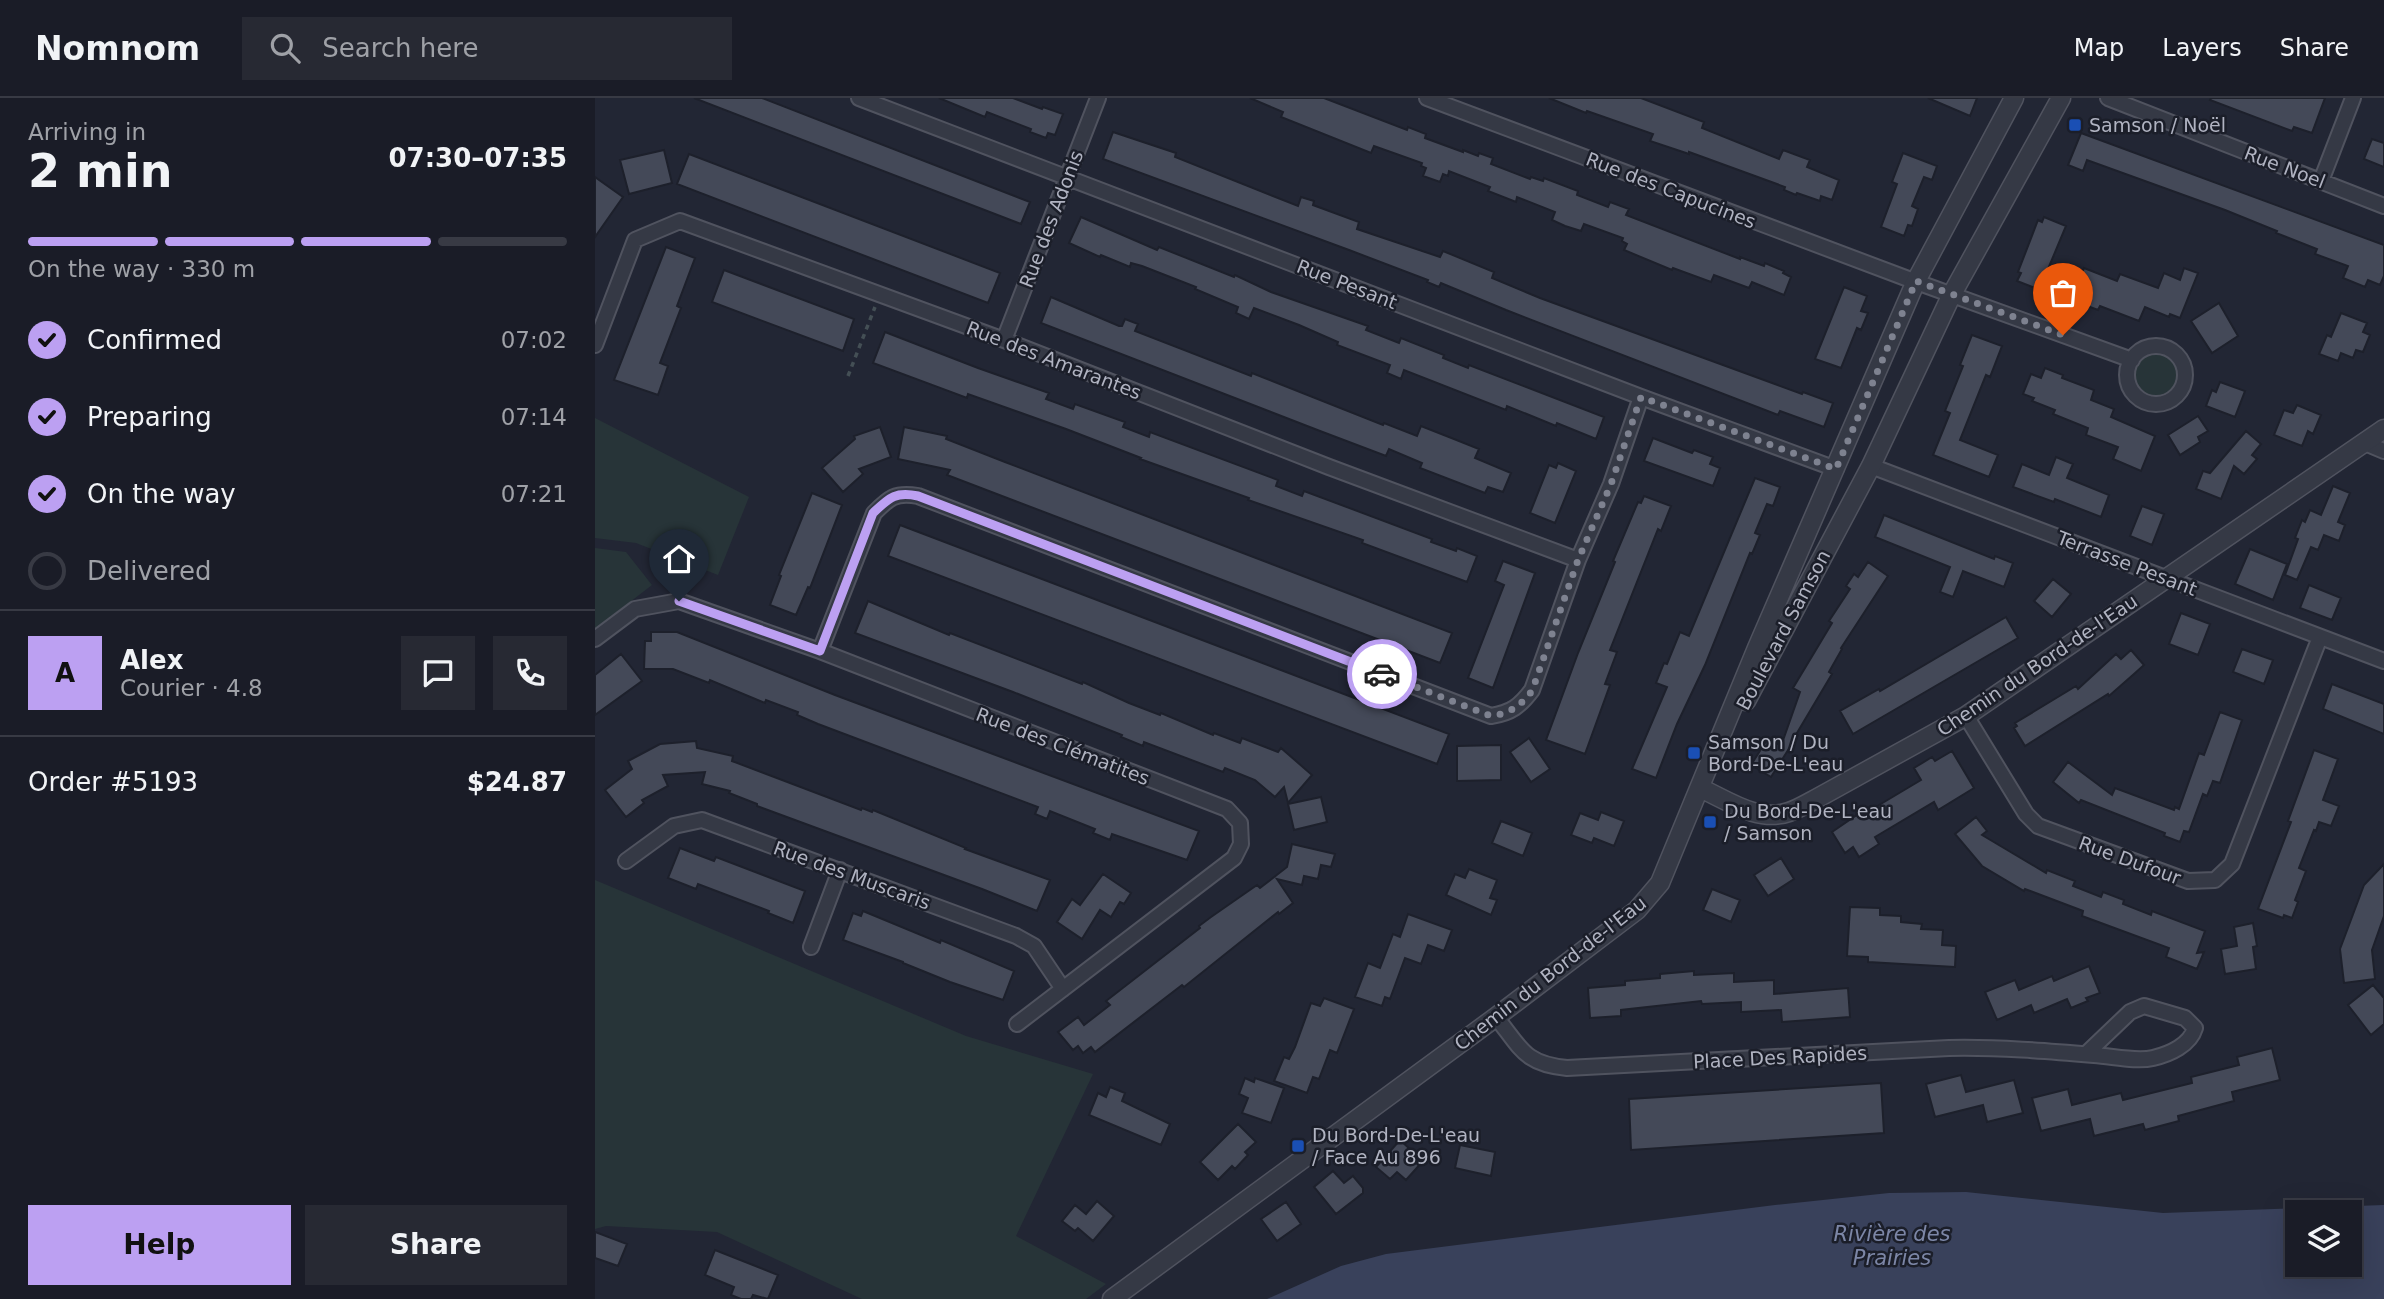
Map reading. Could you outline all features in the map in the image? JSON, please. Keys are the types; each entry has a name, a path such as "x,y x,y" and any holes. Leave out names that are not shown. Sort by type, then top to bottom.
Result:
{"street":[{"name":"Rue Pesant","path":"859,98 1836,469"},
{"name":"Rue des Adonis","path":"1004,340 1097,98"},
{"name":"Rue des Capucines","path":"1427,98 2132,360"},
{"name":"Boulevard Samson","path":"1700,788 1756,648 1916,281 2014,98"},
{"name":"Boulevard Samson","path":"1700,788 1871,466 1952,294 2061,98"},
{"name":"Rue Noel","path":"2108,98 2384,206"},
{"path":"2321,181 2353,98"},
{"name":"Rue des Amarantes","path":"595,345 635,240 680,220 1004,340 1342,472 1578,560"},
{"path":"2160,346 2177,355 2182,362 2185,379 2178,395 2161,404 2142,401 2129,386 2127,370 2132,360 2142,350 2160,346"},
{"path":"820,651 873,513 887,499 904,493 931,501 1491,716 1507,713 1522,704 1532,691 1578,560 1611,484 1641,397"},
{"name":"Chemin du Bord-de-l'Eau","path":"1112,1299 1637,910 1660,883 1700,788 1759,815 1775,816 1790,812 1966,716 2384,429"},
{"path":"2365,443 2384,451"},
{"name":"Terrasse Pesant","path":"1871,466 2384,661"},
{"name":"Rue des Clématites","path":"595,639 635,609 679,601 820,651 1227,809 1240,823 1241,844 1234,858 1017,1024"},
{"name":"Rue Dufour","path":"1966,716 2025,814 2038,826 2188,881 2215,880 2232,864 2320,637"},
{"name":"Rue des Muscaris","path":"626,861 674,826 702,820 1016,936 1034,946 1063,989"},
{"path":"811,947 840,870"},
{"name":"Place Des Rapides","path":"1496,1017 1530,1059 1548,1066 1567,1068 1993,1047 2150,1059 2186,1044 2195,1028 2185,1018 2144,1006 2130,1012 2086,1054"}],"path":[{"path":"848,376 880,295"}],"shaded area":[{"path":"2156,346 2167,348 2180,359 2185,375 2183,386 2172,399 2156,404 2145,402 2132,391 2127,375 2129,364 2140,351"},
{"path":"595,418 749,497 718,575 636,543 595,538"},
{"path":"595,548 626,552 652,585 595,629"},
{"path":"595,880 966,1036 1093,1074 1016,1236 1106,1284 1086,1299 862,1299 717,1232 606,1226 595,1229"}],"water":[{"name":"Rivière des Prairies","path":"1966,1192 2163,1213 2285,1209 2285,1277 2362,1277 2362,1206 2384,1205 2384,1299 1267,1299 1341,1266 1386,1254 1889,1193"}],"building":[{"path":"694,98 762,98 1030,202 1021,224"},
{"path":"939,98 1013,98 1063,114 1055,135 1048,133 1046,138 1030,132 1031,129 987,112 985,117"},
{"path":"1250,98 1324,98 1407,130 1408,127 1426,134 1425,138 1463,152 1478,156 1479,153 1493,158 1491,164 1530,179 1531,177 1543,181 1544,178 1578,191 1577,195 1608,207 1610,202 1629,209 1626,215 1740,259 1764,266 1765,263 1791,277 1784,295 1752,282 1749,288 1714,275 1711,282 1673,268 1672,270 1624,250 1627,244 1622,241 1623,238 1584,224 1581,231 1565,226 1552,220 1555,212 1517,197 1516,202 1488,191 1490,187 1449,171 1448,176 1443,174 1440,182 1423,176 1426,168 1421,166 1422,163 1374,146 1371,153 1281,117 1283,112"},
{"path":"1549,98 1641,98 1704,122 1702,128 1779,159 1783,150 1810,160 1807,167 1839,180 1832,200 1821,196 1820,201 1797,193 1796,195 1784,190 1785,187 1689,152 1650,141 1653,134"},
{"path":"1928,98 1977,98 1970,116"},
{"path":"2325,98 2312,133 2294,127 2292,131 2210,100"},
{"path":"1113,132 1176,153 1175,157 1298,206 1301,197 1314,201 1313,205 1359,222 1357,229 1440,257 1443,251 1494,272 1492,278 1540,298 1833,403 1824,427 1780,411 1778,415 1441,283 1439,287 1427,282 1428,280 1103,159"},
{"path":"2081,133 2384,245 2384,276 2380,285 2368,280 2365,287 2343,278 2348,266 2315,254 2317,249 2225,210 2087,160 2083,171 2068,165"},
{"path":"2372,139 2384,143 2384,167 2364,159"},
{"path":"664,150 672,183 629,194 620,160"},
{"path":"1903,153 1937,166 1932,180 1924,177 1912,206 1918,209 1912,226 1908,225 1904,236 1881,227 1897,184 1892,182"},
{"path":"689,154 1000,273 988,303 677,184"},
{"path":"595,177 623,197 595,237"},
{"path":"1081,217 1157,250 1159,247 1234,277 1235,275 1271,292 1368,326 1366,330 1399,343 1401,338 1468,368 1469,365 1604,417 1596,439 1507,406 1506,410 1404,370 1401,379 1387,373 1390,365 1337,345 1338,342 1299,325 1254,308 1249,319 1236,313 1238,307 1195,289 1196,287 1142,266 1131,263 1130,267 1101,255 1100,257 1069,243"},
{"path":"2044,217 2066,226 2043,281 2039,280 2035,288 2017,281 2021,273 2018,272 2038,220 2042,222"},
{"path":"666,247 695,258 677,306 681,308 660,363 668,366 658,395 614,380"},
{"path":"2084,268 2117,281 2120,274 2158,288 2164,273 2180,280 2184,268 2198,273 2180,318 2170,314 2169,317 2145,307 2139,321 2100,306 2098,310 2082,304 2085,298 2074,293"},
{"path":"724,270 854,319 843,351 712,302"},
{"path":"1844,287 1867,296 1861,311 1868,313 1861,330 1857,328 1841,368 1815,359"},
{"path":"1051,297 1119,326 1122,326 1125,319 1138,324 1135,331 1251,376 1252,373 1383,425 1384,423 1417,436 1421,426 1479,449 1475,458 1511,473 1503,492 1488,487 1485,493 1420,468 1422,463 1389,449 1386,456 1320,431 1041,323"},
{"path":"2219,303 2238,336 2212,353 2191,321"},
{"path":"2341,313 2367,323 2363,332 2370,335 2363,352 2356,350 2353,358 2341,353 2338,361 2319,354 2327,335 2331,337"},
{"path":"885,332 1049,393 1046,399 1073,409 1075,404 1125,422 1123,427 1149,437 1150,432 1278,480 1276,486 1302,496 1304,491 1432,539 1431,542 1477,556 1467,582 1362,543 1363,540 1248,500 1249,498 1066,429 968,394 967,398 873,363"},
{"path":"1972,335 2002,346 1990,377 1986,375 1960,440 1998,455 1989,477 1933,455 1950,413 1945,411"},
{"path":"2045,368 2063,375 2062,378 2094,390 2091,400 2114,409 2111,417 2155,436 2141,471 2113,459 2118,447 2086,435 2088,428 2053,414 2055,410 2032,401 2034,398 2023,394 2031,374 2041,378"},
{"path":"2220,382 2245,391 2235,417 2206,406 2212,390 2216,392"},
{"path":"2297,405 2321,415 2313,434 2308,431 2302,446 2274,435 2284,410 2293,413"},
{"path":"2198,416 2208,431 2198,437 2200,442 2180,455 2168,435"},
{"path":"880,427 891,457 859,469 863,474 843,492 822,468 855,439 854,436"},
{"path":"904,427 947,436 946,439 1452,633 1440,663 947,475 950,470 898,459"},
{"path":"2246,431 2261,444 2252,455 2257,459 2244,474 2234,466 2221,499 2196,489 2203,471 2210,473"},
{"path":"1653,438 1692,453 1694,450 1713,457 1710,464 1720,468 1713,486 1644,461"},
{"path":"2056,457 2073,464 2067,478 2109,495 2101,517 2055,499 2054,502 2013,487 2022,464 2049,475"},
{"path":"1558,463 1576,471 1555,523 1530,513 1549,465 1556,468"},
{"path":"1755,478 1780,487 1773,506 1767,504 1755,533 1760,535 1752,554 1750,553 1656,778 1632,769 1667,687 1656,683 1664,663 1667,664 1680,632 1689,636"},
{"path":"2333,486 2350,493 2338,522 2345,525 2339,541 2324,535 2318,550 2311,547 2297,580 2285,575 2302,520 2305,522 2310,510 2321,515"},
{"path":"812,493 842,505 810,588 808,587 796,615 770,605 781,576 779,575"},
{"path":"1644,496 1671,506 1661,531 1658,529 1610,650 1617,652 1605,684 1610,685 1585,754 1546,740 1615,562 1613,561 1638,502 1641,503"},
{"path":"2142,506 2164,514 2152,545 2130,536"},
{"path":"1884,515 1994,559 1995,556 2013,563 2004,587 1963,571 1953,597 1940,592 1950,567 1875,537"},
{"path":"900,525 1449,734 1437,764 888,556"},
{"path":"2250,549 2287,564 2273,600 2235,584"},
{"path":"1503,561 1535,573 1493,688 1468,678 1504,585 1495,581"},
{"path":"1868,562 1888,576 1841,648 1829,672 1832,674 1771,777 1751,765 1768,738 1781,746 1800,692 1793,688 1832,623 1829,621 1850,589 1846,586 1854,574 1858,577"},
{"path":"2053,579 2071,594 2052,617 2034,601"},
{"path":"2309,585 2341,598 2332,620 2300,608"},
{"path":"868,601 949,635 950,633 1082,684 1083,682 1213,735 1214,733 1240,743 1242,738 1278,752 1281,748 1312,775 1288,803 1284,787 1275,797 1255,780 1225,768 1223,772 1144,742 1143,746 1121,737 1122,735 1013,692 855,633"},
{"path":"2181,613 2210,624 2198,655 2169,644"},
{"path":"2006,617 2018,638 1853,734 1840,711 1879,689 1880,691"},
{"path":"651,632 677,632 835,695 1199,831 1187,860 1112,834 1110,840 1093,833 1095,829 1050,811 1047,819 1035,814 1038,807 818,724 797,715 798,712 766,700 765,703 710,680 709,683 673,669 644,669 645,641 651,641"},
{"path":"2242,649 2273,660 2264,684 2233,672"},
{"path":"2131,650 2144,665 2109,696 2108,694 2025,746 2014,728 2017,726 2015,723 2076,686 2078,689 2116,654 2121,659"},
{"path":"621,654 642,681 595,715 595,675"},
{"path":"2332,684 2384,704 2384,734 2323,709"},
{"path":"2220,712 2242,720 2220,783 2213,781 2207,796 2203,794 2189,832 2184,831 2180,842 2164,836 2165,833 2081,800 2079,803 2053,782 2068,762 2112,795 2115,788 2174,810 2175,807 2179,809 2199,753 2204,755"},
{"path":"1529,738 1550,769 1531,782 1510,752"},
{"path":"696,741 697,748 733,756 732,761 861,810 873,810 965,849 1050,880 1037,911 757,806 729,793 730,791 702,784 705,772 663,775 668,786 642,800 644,803 626,817 605,790 632,769 628,761 660,744"},
{"path":"1501,745 1501,780 1457,781 1457,746"},
{"path":"2314,750 2338,759 2323,800 2339,806 2331,826 2319,822 2316,831 2314,830 2299,868 2306,871 2295,900 2298,902 2292,918 2284,915 2283,918 2258,909 2291,822 2288,821"},
{"path":"1952,751 1974,788 1938,810 1934,802 1875,837 1879,844 1859,857 1853,847 1845,853 1832,832 1867,808 1869,811 1921,780 1914,768 1932,757 1935,761"},
{"path":"1321,797 1327,822 1294,830 1288,804"},
{"path":"1601,812 1624,821 1614,846 1594,838 1592,843 1571,835 1580,813 1598,820"},
{"path":"1976,817 1987,831 1982,835 2046,873 2047,870 2075,881 2073,886 2101,897 2103,892 2124,900 2123,904 2151,915 2152,911 2205,931 2197,953 2204,952 2197,969 2166,957 2169,948 2082,916 2083,911 2025,889 2024,891 1982,866 1955,834"},
{"path":"1501,821 1532,833 1523,856 1492,843"},
{"path":"1292,844 1335,854 1331,867 1321,865 1318,879 1304,876 1302,885 1277,879 1293,903 1095,1052 1091,1047 1083,1053 1078,1046 1073,1050 1058,1032 1078,1017 1084,1025 1110,1005 1106,1001 1200,928 1199,926 1257,885 1260,888 1287,867"},
{"path":"680,848 714,861 716,857 805,891 793,923 698,884 696,889 668,878"},
{"path":"1781,858 1794,879 1768,896 1754,875"},
{"path":"2384,864 2384,916 2372,950 2375,979 2344,983 2340,949 2364,885"},
{"path":"1469,869 1497,880 1490,898 1497,900 1491,915 1446,895 1455,874 1465,878"},
{"path":"1103,874 1131,893 1124,904 1120,902 1111,917 1100,910 1082,939 1057,922 1072,899 1080,905"},
{"path":"1712,889 1740,900 1731,922 1703,910"},
{"path":"1850,907 1880,908 1880,915 1901,916 1901,922 1922,924 1921,929 1943,930 1942,945 1956,946 1955,967 1868,962 1868,957 1847,956"},
{"path":"863,911 1014,971 1003,1000 843,940 853,913 861,916"},
{"path":"1408,914 1452,930 1444,951 1428,945 1421,964 1405,958 1390,999 1385,997 1382,1006 1355,997 1368,963 1380,968 1393,934 1400,937"},
{"path":"2253,923 2257,946 2253,947 2256,969 2225,974 2221,949 2237,946 2234,927"},
{"path":"2089,966 2100,993 2071,1008 2067,999 2034,1013 2031,1005 1997,1020 1985,992 2015,980 2019,990 2052,976 2054,981"},
{"path":"1694,971 1694,975 1734,973 1734,982 1774,980 1774,994 1848,988 1850,1017 1782,1022 1781,1010 1741,1012 1741,1002 1702,1004 1701,1001 1621,1010 1621,1016 1590,1018 1588,988 1625,985 1625,981"},
{"path":"2373,985 2384,998 2384,1024 2371,1035 2348,1005"},
{"path":"1324,998 1354,1009 1337,1053 1330,1050 1319,1079 1313,1077 1307,1093 1274,1081 1284,1057 1289,1059 1295,1047 1311,1003 1320,1006"},
{"path":"2272,1048 2280,1080 2232,1092 2234,1101 2178,1116 2179,1121 2145,1130 2143,1124 2094,1136 2090,1119 2041,1131 2032,1098 2068,1089 2072,1105 2121,1093 2123,1100 2192,1083 2191,1077 2239,1065 2237,1057"},
{"path":"1961,1075 1966,1092 2014,1080 2023,1113 1987,1122 1983,1105 1935,1117 1926,1084"},
{"path":"1245,1078 1254,1082 1255,1078 1284,1088 1271,1123 1242,1113 1248,1098 1239,1094"},
{"path":"1881,1083 1884,1133 1631,1150 1629,1099"},
{"path":"1110,1087 1125,1093 1122,1101 1170,1124 1161,1145 1089,1115 1098,1093 1106,1097"},
{"path":"1238,1124 1256,1142 1245,1152 1248,1155 1235,1169 1232,1166 1218,1180 1200,1162"},
{"path":"1400,1140 1423,1161 1406,1180 1397,1172 1390,1179 1376,1167"},
{"path":"1460,1145 1495,1152 1491,1176 1455,1168"},
{"path":"1333,1171 1344,1183 1353,1176 1363,1188 1363,1193 1336,1214 1314,1187"},
{"path":"1097,1201 1114,1216 1093,1241 1078,1228 1075,1231 1062,1221 1075,1205 1086,1214"},
{"path":"1286,1202 1301,1224 1277,1241 1261,1219"},
{"path":"595,1232 627,1244 618,1266 595,1258"},
{"path":"715,1250 778,1275 768,1299 753,1295 751,1299 741,1299 731,1295 734,1287 705,1275"}],"way so far":[{"path":"1382,674 1491,716 1507,713 1522,704 1532,691 1578,560 1611,484 1641,397 1836,469 1916,281 2063,335"}],"place":[{"name":"Samson / Noël","path":"2075,125"},
{"name":"Samson / Du Bord-De-L'eau","path":"1694,753"},
{"name":"Du Bord-De-L'eau / Samson","path":"1710,822"},
{"name":"Du Bord-De-L'eau / Face Au 896","path":"1298,1146"}],"route":[{"path":"679,601 820,651 873,513 887,499 904,493 918,496 1382,674"}]}
